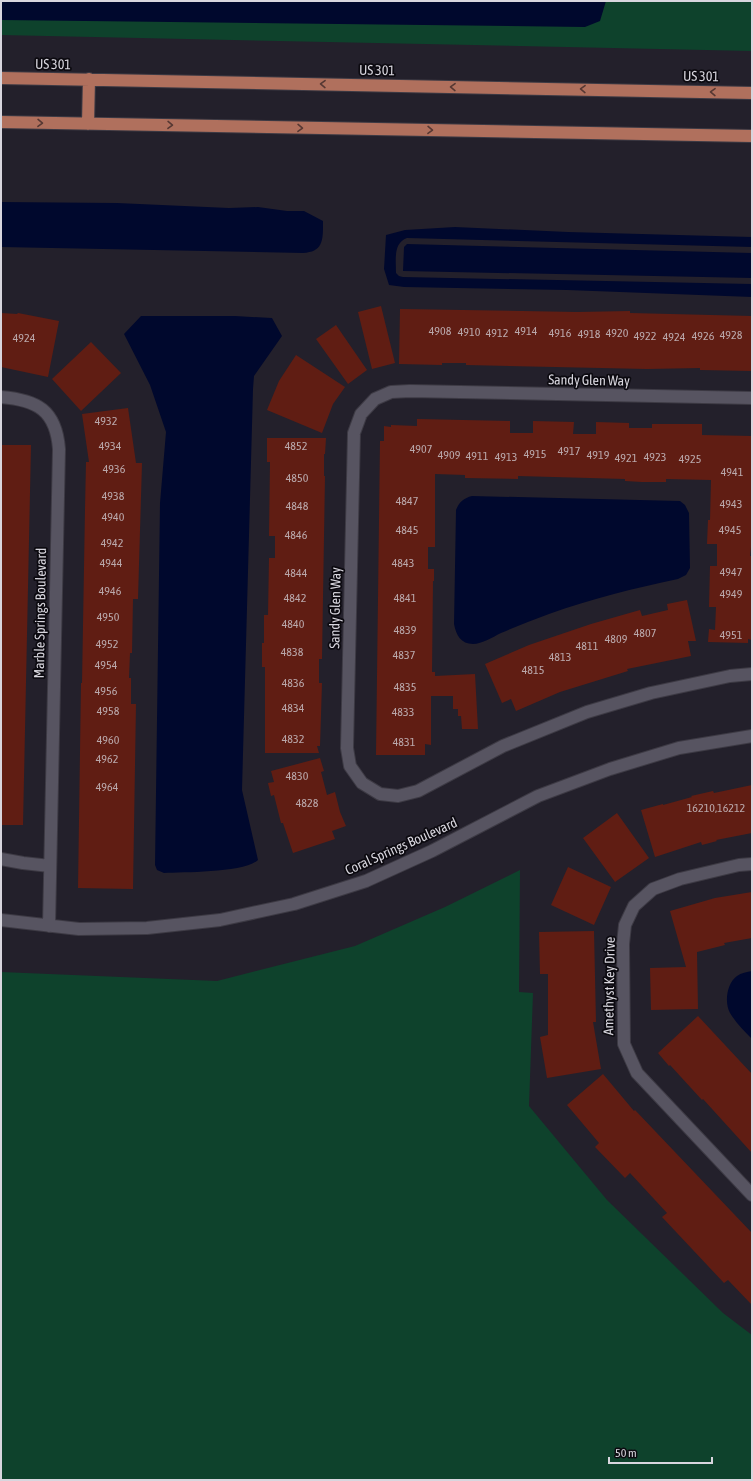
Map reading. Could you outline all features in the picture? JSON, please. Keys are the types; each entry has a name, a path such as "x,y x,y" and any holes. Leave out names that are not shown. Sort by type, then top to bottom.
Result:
{"main road":[{"name":"US 301","path":"1,78 752,92"},
{"path":"88,124 89,79"},
{"path":"1,122 752,136"}],"street":[{"name":"Sandy Glen Way","path":"752,398 410,391 391,392 375,399 361,414 354,433 347,748 350,766 362,783 380,794 398,796 418,791 503,746 587,712 651,693 730,676 752,674"},
{"name":"Marble Springs Boulevard","path":"1,397 14,398 29,402 41,408 54,424 58,435 59,449 49,926"},
{"name":"Coral Springs Boulevard","path":"1,920 79,929 147,928 220,920 294,904 366,881 432,850 538,796 610,769 679,748 752,736"},
{"path":"1,859 23,864 50,866"},
{"name":"Amethyst Key Drive","path":"752,864 739,865 680,879 654,889 634,906 625,925 623,944 624,1044 637,1073 752,1195"}],"green space":[{"path":"1,1 752,1 752,51 1,35"},
{"path":"520,870 519,992 533,993 529,1106 607,1200 723,1313 752,1335 752,1480 1,1480 1,972 217,981 355,946 445,907"}],"water":[{"path":"1,1 606,1 600,21 585,27 1,20"},
{"path":"1,202 117,203 229,208 258,207 287,211 304,211 323,221 323,233 319,247 310,252 303,253 1,247"},
{"path":"455,227 752,237 752,247 407,238 399,244 397,248 396,273 403,277 752,284 752,297 567,290 404,287 389,285 384,269 386,235 405,230"},
{"path":"407,244 752,253 752,278 403,271 404,247"},
{"path":"141,316 235,316 272,318 282,336 254,376 253,389 242,790 258,860 251,864 227,870 164,873 157,870 155,865 160,503 166,432 150,385 124,334"},
{"path":"472,496 680,501 685,505 689,513 690,568 686,575 678,579 581,603 519,625 480,643 469,644 462,641 456,632 454,624 456,510 462,501"},
{"path":"752,971 752,1039 737,1024 730,1013 727,998 729,988 734,979 740,974"}],"building":[{"path":"381,306 395,363 372,369 358,312"},
{"path":"400,309 577,312 630,311 630,313 752,316 752,371 700,370 700,368 647,369 466,365 466,363 442,363 442,365 399,364"},
{"path":"1,313 18,313 59,321 48,377 1,367"},
{"path":"336,325 367,370 348,384 316,339"},
{"path":"91,342 121,373 81,411 52,379"},
{"path":"296,355 345,387 333,404 322,433 267,410 279,381"},
{"path":"128,408 136,463 142,463 138,599 133,599 132,653 130,653 129,678 131,678 131,704 136,704 133,889 78,888 86,462 89,462 82,414"},
{"path":"417,419 510,421 510,433 533,433 533,421 574,422 573,434 596,434 596,422 629,423 629,428 652,428 652,424 702,424 702,435 752,436 752,539 750,556 752,556 752,640 748,639 748,643 708,642 709,629 715,630 716,607 709,607 710,566 717,566 717,544 707,544 708,520 710,520 711,480 666,479 666,482 642,482 625,481 625,479 518,476 518,479 465,478 465,475 435,474 435,547 428,547 428,569 434,569 432,672 435,672 435,676 475,674 478,729 462,729 461,716 458,716 458,709 453,709 453,696 431,696 431,745 425,744 425,755 376,755 380,441 384,441 384,426 417,426"},
{"path":"267,438 326,438 324,454 325,476 322,659 319,659 319,683 322,683 320,746 317,746 319,753 265,753 265,667 262,667 262,643 264,643 264,615 268,615 269,558 275,558 275,536 269,536 270,462 267,462"},
{"path":"1,445 31,445 23,825 1,825"},
{"path":"687,600 696,641 688,641 691,656 627,669 628,671 560,692 516,711 511,699 502,703 485,664 529,645 591,624 640,610 642,616 668,610 667,604"},
{"path":"320,758 324,771 321,772 327,795 335,792 340,812 346,826 332,831 335,839 293,853 283,823 281,823 274,795 271,796 268,783 274,782 271,771"},
{"path":"752,785 752,833 716,840 717,841 702,845 701,842 655,857 641,810 713,791 714,793"},
{"path":"617,813 649,858 615,882 583,838"},
{"path":"568,867 611,887 594,925 551,905"},
{"path":"752,892 752,938 724,943 725,945 697,952 698,1009 651,1010 650,968 686,967 670,911 715,898"},
{"path":"594,931 596,1022 593,1022 601,1069 547,1078 540,1037 548,1035 548,974 540,974 539,932"},
{"path":"698,1016 752,1074 752,1153 703,1099 702,1100 658,1053"},
{"path":"603,1074 634,1111 635,1110 752,1233 752,1305 728,1280 724,1283 662,1217 667,1213 630,1173 625,1178 595,1147 599,1143 567,1105"}]}
